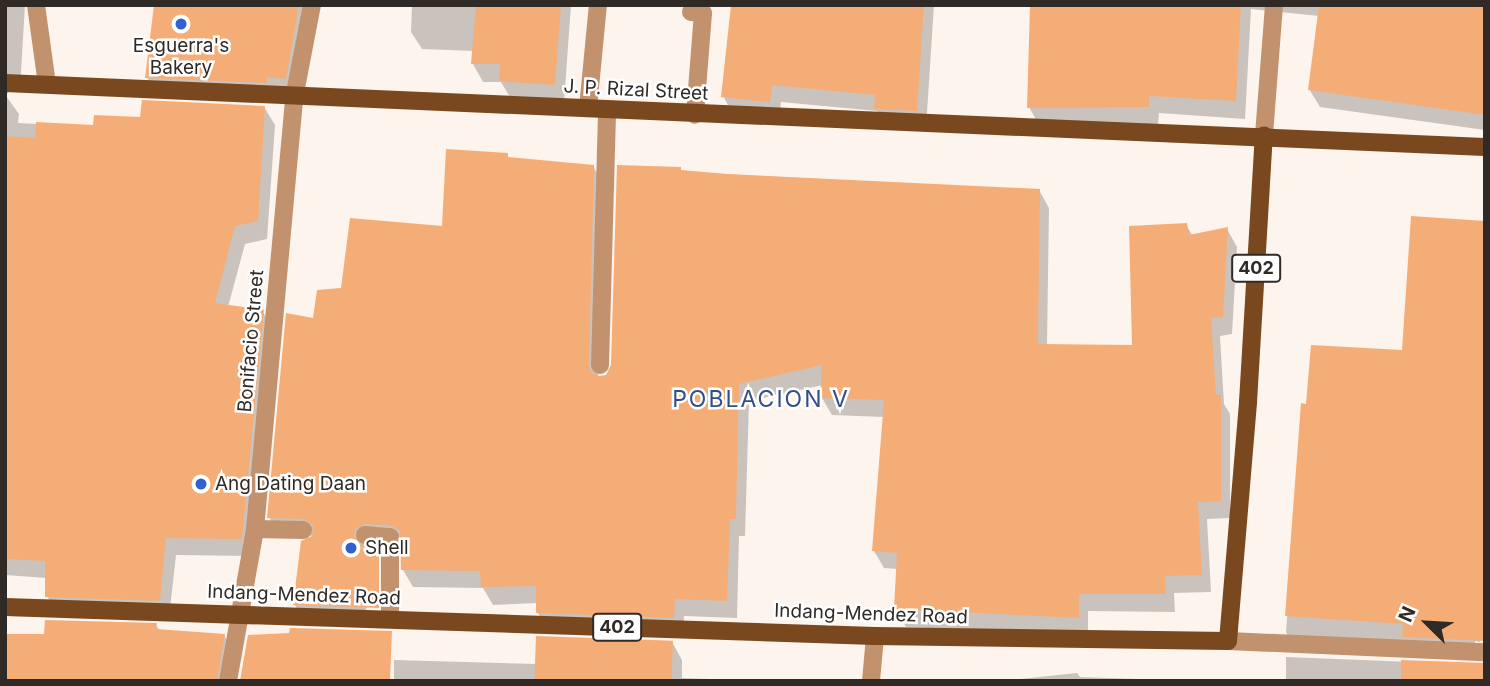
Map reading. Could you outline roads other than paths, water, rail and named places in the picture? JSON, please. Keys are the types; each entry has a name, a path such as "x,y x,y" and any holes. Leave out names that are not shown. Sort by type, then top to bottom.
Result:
{"main road":[{"name":"J. P. Rizal Street","path":"5,83 295,93 695,115 1264,135 1485,147"},
{"name":"402","path":"1228,641 1248,402 1264,135"},
{"name":"Indang-Mendez Road","path":"5,607 875,636 1228,641"}],"street":[{"path":"36,5 47,84"},
{"name":"Bonifacio Street","path":"228,681 255,529 295,93 312,5"},
{"path":"588,108 598,5"},
{"path":"1264,135 1274,5"},
{"path":"691,12 703,13 695,115"},
{"path":"600,365 607,109"},
{"path":"255,529 303,530"},
{"path":"365,535 390,537 390,619"},
{"path":"871,681 875,636"},
{"path":"1228,641 1485,652"}],"place":[{"name":"Esguerra's Bakery","path":"181,24"},
{"name":"Ang Dating Daan","path":"201,484"},
{"name":"Shell","path":"351,548"}],"district":[{"name":"POBLACION V","path":"761,399"}]}
